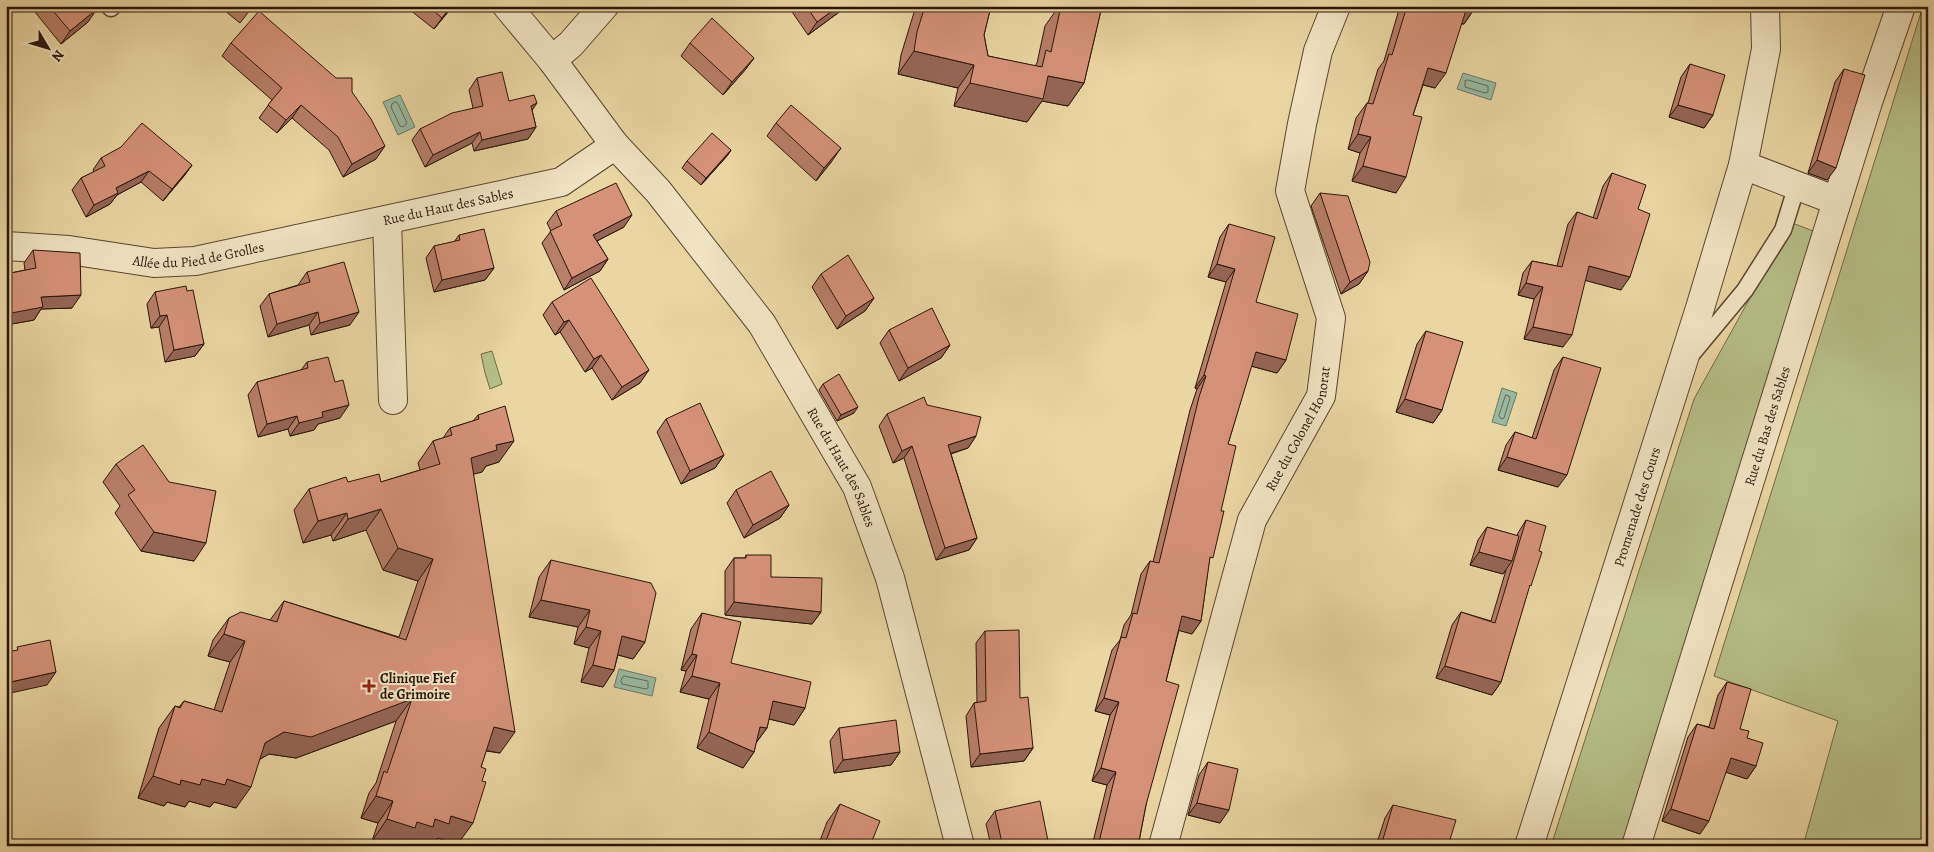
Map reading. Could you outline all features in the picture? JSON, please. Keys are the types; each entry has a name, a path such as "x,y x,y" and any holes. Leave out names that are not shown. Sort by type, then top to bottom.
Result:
{"street":[{"name":"Rue du Haut des Sables","path":"507,6 552,60 614,144 658,191 762,324 857,487 890,578 960,846"},
{"path":"552,60 571,44 604,6"},
{"name":"Rue du Colonel Honorat","path":"1164,846 1252,520 1321,396 1331,318 1290,191 1318,50 1336,6"},
{"name":"Promenade des Cours","path":"1529,846 1743,165 1766,49 1765,6"},
{"name":"Rue du Bas des Sables","path":"1636,846 1868,102 1901,6"},
{"name":"Rue du Haut des Sables","path":"392,400 388,220 561,182 614,144"},
{"path":"1743,165 1837,201"},
{"name":"Allée du Pied de Grolles","path":"6,246 69,250 154,263 195,261 388,220"}],"lane":[{"path":"1681,366 1745,290 1783,230 1797,185"}],"shaded area":[{"path":"1923,6 1928,6 1928,846 1803,846 1838,721 1714,676"},
{"path":"1795,224 1813,231 1624,846 1551,846 1694,399 1786,233"},
{"path":"492,351 502,384 490,389 481,354"}],"water":[{"path":"1463,73 1496,83 1491,100 1457,89"},
{"path":"400,95 415,127 398,135 383,102"},
{"path":"1502,388 1517,393 1506,426 1492,422"},
{"path":"619,669 656,678 652,696 614,687"}],"building":[{"path":"49,6 95,6 97,9 70,31"},
{"path":"241,6 252,6 248,11"},
{"path":"428,6 451,6 442,18"},
{"path":"806,6 839,6 817,22"},
{"path":"925,6 991,6 984,35 988,56 1042,67 1046,50 1051,52 1061,6 1102,6 1084,83 1048,76 1043,99 970,83 974,65 914,51 917,32"},
{"path":"1407,6 1475,6 1474,9 1467,7 1446,73 1428,68 1413,115 1422,117 1406,177 1363,166 1371,137 1358,134 1367,103 1373,104 1389,54 1392,55"},
{"path":"259,11 336,78 352,78 352,92 371,119 385,146 352,164 338,137 301,105 286,120 268,105 282,88 231,43"},
{"path":"712,18 754,58 732,82 690,43"},
{"path":"1690,64 1725,75 1713,115 1678,105"},
{"path":"1844,69 1865,75 1836,168 1817,160"},
{"path":"502,72 509,101 534,95 537,103 531,106 536,127 482,140 480,132 433,155 420,129 452,113 483,106 477,78"},
{"path":"791,105 841,148 824,168 776,123"},
{"path":"142,123 192,165 172,189 149,171 116,188 118,193 94,205 81,178 105,166 101,158 121,147"},
{"path":"712,133 731,150 706,178 687,161"},
{"path":"1612,173 1646,185 1638,209 1650,214 1630,277 1589,266 1572,335 1533,327 1543,287 1526,283 1532,261 1562,267 1577,212 1597,219"},
{"path":"616,183 632,215 593,235 608,259 572,278 550,231 562,225 556,211"},
{"path":"1320,193 1348,196 1370,262 1368,271 1350,282"},
{"path":"1229,224 1275,237 1256,302 1298,314 1286,360 1256,352 1228,444 1236,446 1221,511 1224,511 1213,558 1210,557 1201,621 1182,616 1166,681 1179,685 1146,805 1138,846 1098,846 1116,772 1101,768 1119,702 1104,698 1121,637 1126,638 1133,613 1137,614 1150,561 1159,563 1199,397 1206,376 1204,375 1235,269 1217,264"},
{"path":"484,229 494,268 442,280 434,246 460,240 459,235"},
{"path":"33,250 80,253 81,295 41,297 43,307 6,314 6,274 36,268"},
{"path":"848,255 874,298 846,316 821,274"},
{"path":"344,262 359,312 320,323 318,312 277,324 269,294 310,282 307,272"},
{"path":"591,278 649,370 622,387 601,355 594,359 569,320 564,322 552,302"},
{"path":"186,286 187,291 193,290 204,344 174,350 167,315 160,316 155,292"},
{"path":"932,308 950,345 908,368 889,330"},
{"path":"1426,331 1463,342 1442,410 1405,399"},
{"path":"328,357 335,382 343,380 349,405 322,412 323,417 299,423 297,416 267,424 257,382 308,368 307,362"},
{"path":"1563,357 1601,368 1567,475 1507,457 1515,432 1536,439"},
{"path":"839,374 858,407 841,415 823,384"},
{"path":"924,397 927,405 981,417 976,436 948,445 977,538 945,548 912,446 902,451 887,414"},
{"path":"700,403 724,455 690,471 666,419"},
{"name":"Clinique Fief de Grimoire","path":"505,406 514,441 496,445 497,450 471,458 515,732 494,727 481,767 486,769 482,781 486,782 473,823 451,816 449,824 435,819 433,827 417,822 415,828 387,819 393,801 376,796 384,771 387,773 412,699 311,737 284,732 265,743 251,787 227,779 225,785 202,779 200,785 181,780 180,785 153,776 175,706 180,708 184,701 222,712 245,641 224,634 229,618 241,612 277,622 284,601 406,640 433,559 398,548 381,509 348,519 347,513 318,521 309,489 346,477 348,482 379,474 381,482 440,464 433,441 452,435 450,428 479,419 478,415"},
{"path":"143,445 169,482 216,491 206,543 154,532 128,495 135,490 116,464"},
{"path":"771,471 789,505 753,525 736,490"},
{"path":"1526,520 1546,526 1539,551 1542,552 1530,585 1501,682 1445,666 1461,612 1495,623"},
{"path":"1487,527 1519,536 1512,561 1479,552"},
{"path":"746,555 771,555 771,577 822,578 821,612 734,602 734,558 746,558"},
{"path":"551,560 651,583 656,593 645,642 622,636 614,670 593,665 601,631 586,627 590,610 541,600"},
{"path":"702,613 741,622 731,663 811,682 805,708 773,701 767,728 760,727 754,752 709,732 720,683 692,676 697,655 692,654"},
{"path":"1019,630 1020,698 1028,697 1033,748 980,754 974,703 986,701 985,631"},
{"path":"50,640 56,672 6,683 6,652 18,650 17,647"},
{"path":"1727,682 1751,689 1740,729 1749,731 1747,738 1763,743 1756,766 1731,758 1709,821 1671,809 1697,724 1714,729"},
{"path":"896,720 900,752 843,760 839,728"},
{"path":"1208,762 1238,769 1229,810 1197,803"},
{"path":"1040,801 1049,846 1011,846 1010,842 1002,843 995,811"},
{"path":"840,804 880,821 870,846 824,846"},
{"path":"1393,805 1456,820 1448,846 1381,846"}],"place":[{"name":"Clinique Fief de Grimoire","path":"369,686"}]}
